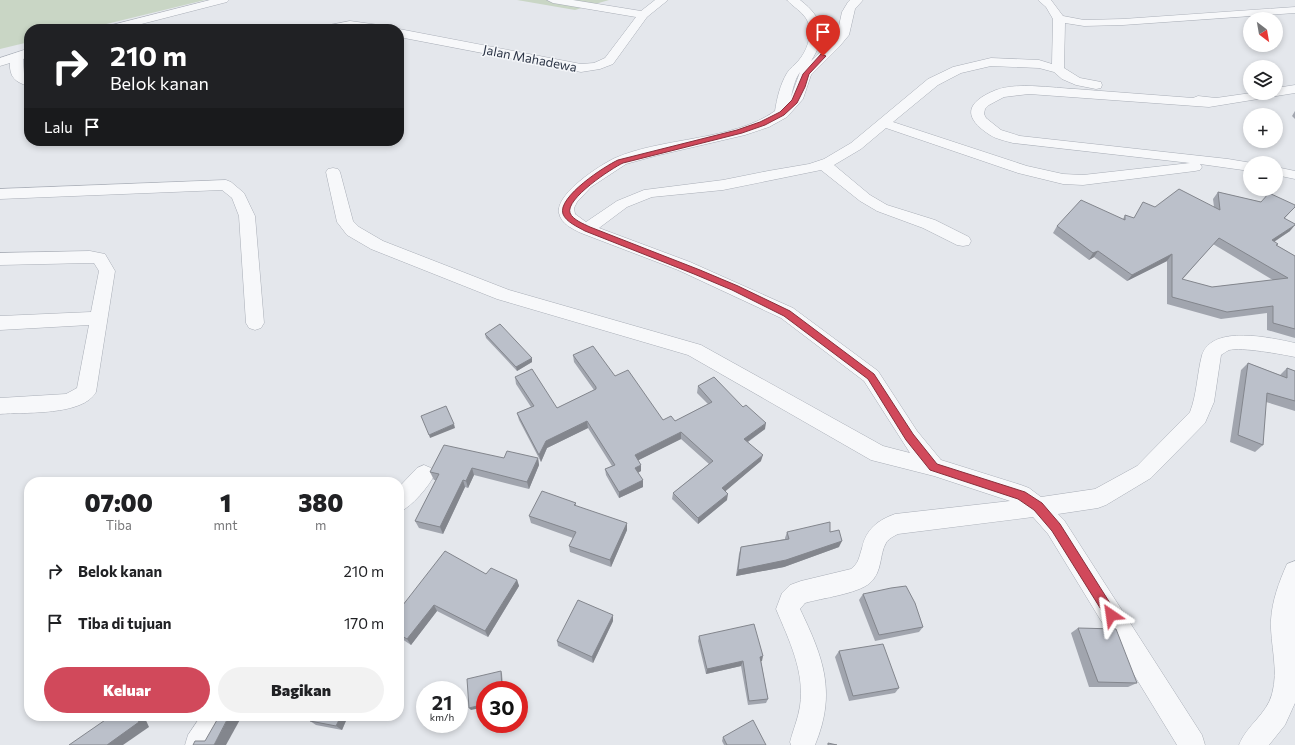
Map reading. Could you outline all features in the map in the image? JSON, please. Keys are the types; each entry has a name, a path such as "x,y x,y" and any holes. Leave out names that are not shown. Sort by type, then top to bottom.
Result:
{"street":[{"path":"128,24 223,0"},
{"path":"553,0 643,15"},
{"name":"Jalan Mahadewa","path":"404,34 581,68 593,68 601,66 609,61 643,15 662,0"},
{"path":"782,114 784,94 789,82 795,70 804,62 816,36 815,23 811,15 793,0"},
{"path":"857,0 849,7 846,13 844,34 806,74 802,87 795,101 782,114 763,124 740,132 635,156 608,167 574,195 566,209 566,214 588,229 692,269 787,313 871,376 910,437 934,467"},
{"path":"1044,0 1050,5 1059,19 1058,69"},
{"path":"1059,19 1084,23 1123,22 1295,10"},
{"path":"0,62 24,55"},
{"path":"17,57 16,70 18,76 24,81"},
{"path":"588,229 622,204 649,193 723,185 823,164 843,155 933,82 957,70 991,62 1039,64 1058,69 1065,76 1083,83 1166,94 1209,103"},
{"path":"1283,91 1295,89"},
{"path":"1243,98 1209,103 1044,90 1015,91 991,97 978,108 977,114 980,120 996,133 1018,140 1243,166"},
{"path":"883,123 1023,170 1063,179 1083,180 1228,163"},
{"path":"823,164 865,198 882,208 929,224 963,241"},
{"path":"333,172 345,222 354,232 377,245 503,295 694,350 878,454 934,467 1021,495 1038,507 1056,527 1192,745"},
{"path":"1283,172 1295,175"},
{"path":"0,194 226,185 239,196 247,216 255,323"},
{"path":"0,259 99,258 107,271 86,392 69,402 0,406"},
{"path":"0,323 98,318"},
{"path":"802,742 813,707 814,682 809,658 788,609 794,596 801,592 856,579 863,575 869,567 877,537 887,528 896,524 945,519 1098,498 1144,472 1198,417 1204,402 1212,354 1218,348 1226,343 1241,343 1275,346 1295,350"},
{"path":"404,496 424,474"},
{"path":"1252,745 1276,716 1285,696 1288,671 1283,620 1289,586 1295,572"},
{"path":"198,745 214,721"}],"green space":[{"path":"0,0 205,0 107,24 24,24 24,43 0,49"},
{"path":"517,0 609,0 575,10"}],"building":[{"path":"1179,189 1220,210 1218,192 1261,202 1266,196 1276,196 1295,205 1295,207 1284,218 1295,225 1272,240 1278,244 1276,245 1295,256 1295,329 1273,323 1273,306 1227,312 1172,297 1172,254 1132,275 1098,251 1093,253 1057,226 1081,200 1125,220 1125,215 1134,218 1143,202 1155,207","holes":["1219,238 1288,278 1212,287 1182,279"]},
{"path":"500,324 532,358 516,367 485,334"},
{"path":"593,346 615,376 628,370 663,420 671,416 675,421 712,402 698,386 714,377 743,407 746,405 766,423 744,439 763,455 722,488 728,494 698,518 673,493 713,461 681,432 635,455 641,465 635,468 643,480 619,492 605,469 615,465 587,421 546,441 539,455 517,413 534,406 515,377 532,369 557,408 596,389 573,355"},
{"path":"1248,363 1287,378 1287,368 1295,371 1295,401 1267,393 1263,445 1238,435"},
{"path":"446,406 454,424 429,435 421,416"},
{"path":"444,445 504,458 507,451 538,458 527,482 472,468 466,481 463,480 440,527 415,521 439,474 430,472"},
{"path":"542,491 576,503 574,505 627,523 610,560 569,546 576,532 529,516"},
{"path":"830,522 830,532 839,530 842,541 786,560 738,570 741,547 789,539 787,532"},
{"path":"445,551 486,574 491,568 517,580 485,631 434,605 407,639 404,637 404,604"},
{"path":"906,586 915,603 923,627 879,635 863,594"},
{"path":"578,600 613,615 592,657 557,641"},
{"path":"754,624 763,656 760,657 768,699 749,701 743,661 707,669 699,636"},
{"path":"1078,628 1116,629 1137,683 1098,682"},
{"path":"883,644 899,688 853,696 839,651"},
{"path":"501,671 502,681 476,681 476,706 469,708 467,679"},
{"path":"753,720 766,745 727,745 723,737"},
{"path":"104,721 139,722 107,745 69,745"},
{"path":"216,721 226,721 214,745 193,745 195,741 205,741"},
{"path":"310,721 338,721 336,726"}],"route":[{"path":"823,56 806,74 802,87 795,101 782,114 763,124 740,132 635,156 608,167 574,195 568,203 566,214 574,222 588,229 684,266 787,313 871,376 910,437 934,467 1021,495 1038,507 1056,527 1111,615"}]}
